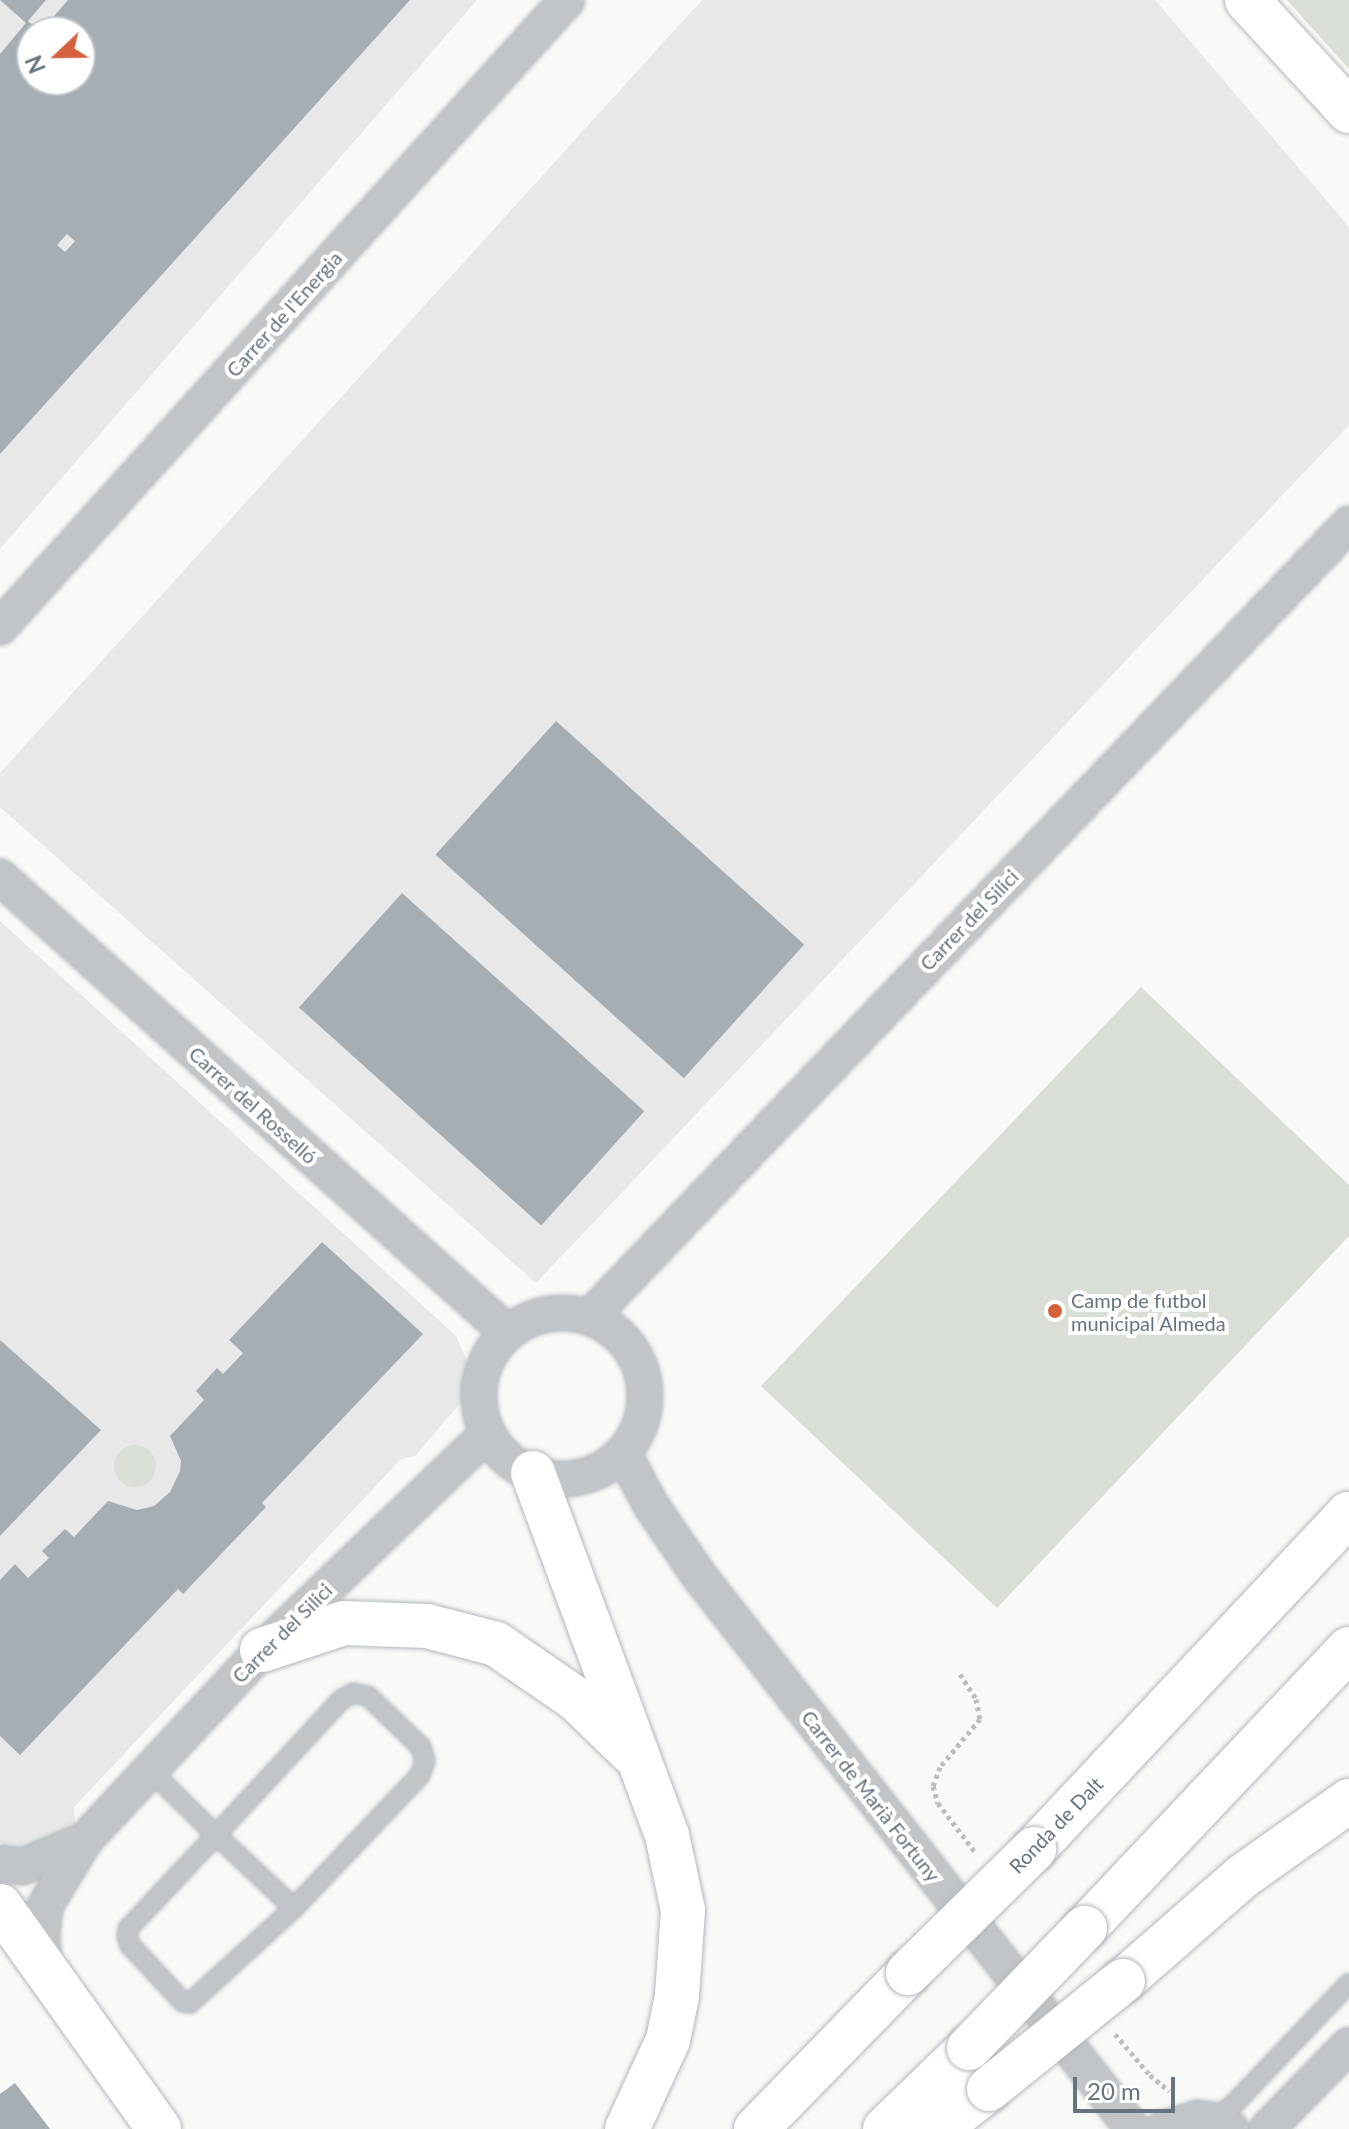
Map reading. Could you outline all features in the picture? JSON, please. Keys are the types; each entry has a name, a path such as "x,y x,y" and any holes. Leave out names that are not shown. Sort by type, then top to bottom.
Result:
{"main road":[{"path":"1247,0 1349,111"},
{"path":"533,1473 641,1762 677,1873 683,1910 682,1954 668,2040 627,2129"},
{"name":"Ronda de Dalt","path":"756,2129 1034,1849 1349,1514"},
{"path":"262,1650 344,1623 427,1626 496,1644 576,1699 641,1762"},
{"path":"885,2129 969,2048 1085,1928 1349,1649"},
{"path":"938,2129 1123,1981 1243,1876 1349,1801"},
{"path":"0,1906 159,2129"}],"street":[{"name":"Carrer de l'Energia","path":"0,627 567,0"},
{"name":"Carrer del Silici","path":"590,1317 1349,524"},
{"name":"Carrer del Rosselló","path":"0,877 507,1332"},
{"path":"546,1313 590,1317 606,1325 627,1345 643,1379 644,1408 623,1453 598,1471 570,1479 533,1473 516,1464 487,1434 478,1405 480,1376 489,1354 507,1332 546,1313"},
{"name":"Carrer del Silici","path":"45,1972 42,1935 45,1906 85,1840 262,1650 487,1434"},
{"name":"Carrer de Marià Fortuny","path":"623,1453 652,1507 700,1577 1133,2129"},
{"name":"Carrer del Silici","path":"0,1863 22,1867 85,1840"},
{"path":"1267,2129 1349,2045"},
{"path":"1162,2129 1182,2120 1221,2124"}],"lane":[{"path":"353,1693 368,1696 421,1747 425,1761 420,1775 294,1908 198,1998 190,2003 183,2002 130,1945 128,1929 216,1835 341,1700 353,1693"},
{"path":"150,1770 294,1908"},
{"path":"1221,2124 1233,2105 1349,1983"}],"shaded area":[{"path":"0,0 477,0 0,549"},
{"path":"702,0 1155,0 1349,227 1349,425 536,1283 0,807 0,773"},
{"path":"1287,0 1349,0 1349,69"},
{"path":"0,921 456,1336 468,1363 470,1382 463,1400 415,1456 401,1459 74,1807 75,1825 35,1851 11,1849 0,1842"},
{"name":"Camp de futbol municipal Almeda","path":"1141,987 1349,1185 1349,1236 997,1608 761,1386"},
{"path":"135,1445 150,1451 156,1466 150,1481 135,1487 120,1481 114,1466 120,1451"}],"building":[{"path":"0,0 46,0 32,16 18,16"},
{"path":"68,0 410,0 0,454 0,54 16,35 16,96 96,96 96,16 54,16","holes":["67,234 75,241 65,252 57,245"]},
{"path":"556,721 804,944 684,1078 436,855"},
{"path":"402,893 644,1111 541,1226 299,1007"},
{"path":"322,1242 423,1334 262,1503 266,1507 183,1594 178,1589 20,1755 0,1736 0,1580 15,1564 28,1578 49,1558 42,1551 65,1529 74,1537 108,1501 137,1510 154,1506 170,1492 180,1471 181,1461 170,1436 204,1400 196,1391 217,1368 223,1374 243,1353 229,1340"},
{"path":"0,1340 101,1430 0,1536"},
{"path":"15,2083 50,2129 0,2129 0,2094"}],"place":[{"name":"Camp de futbol municipal Almeda","path":"1055,1311"}]}
